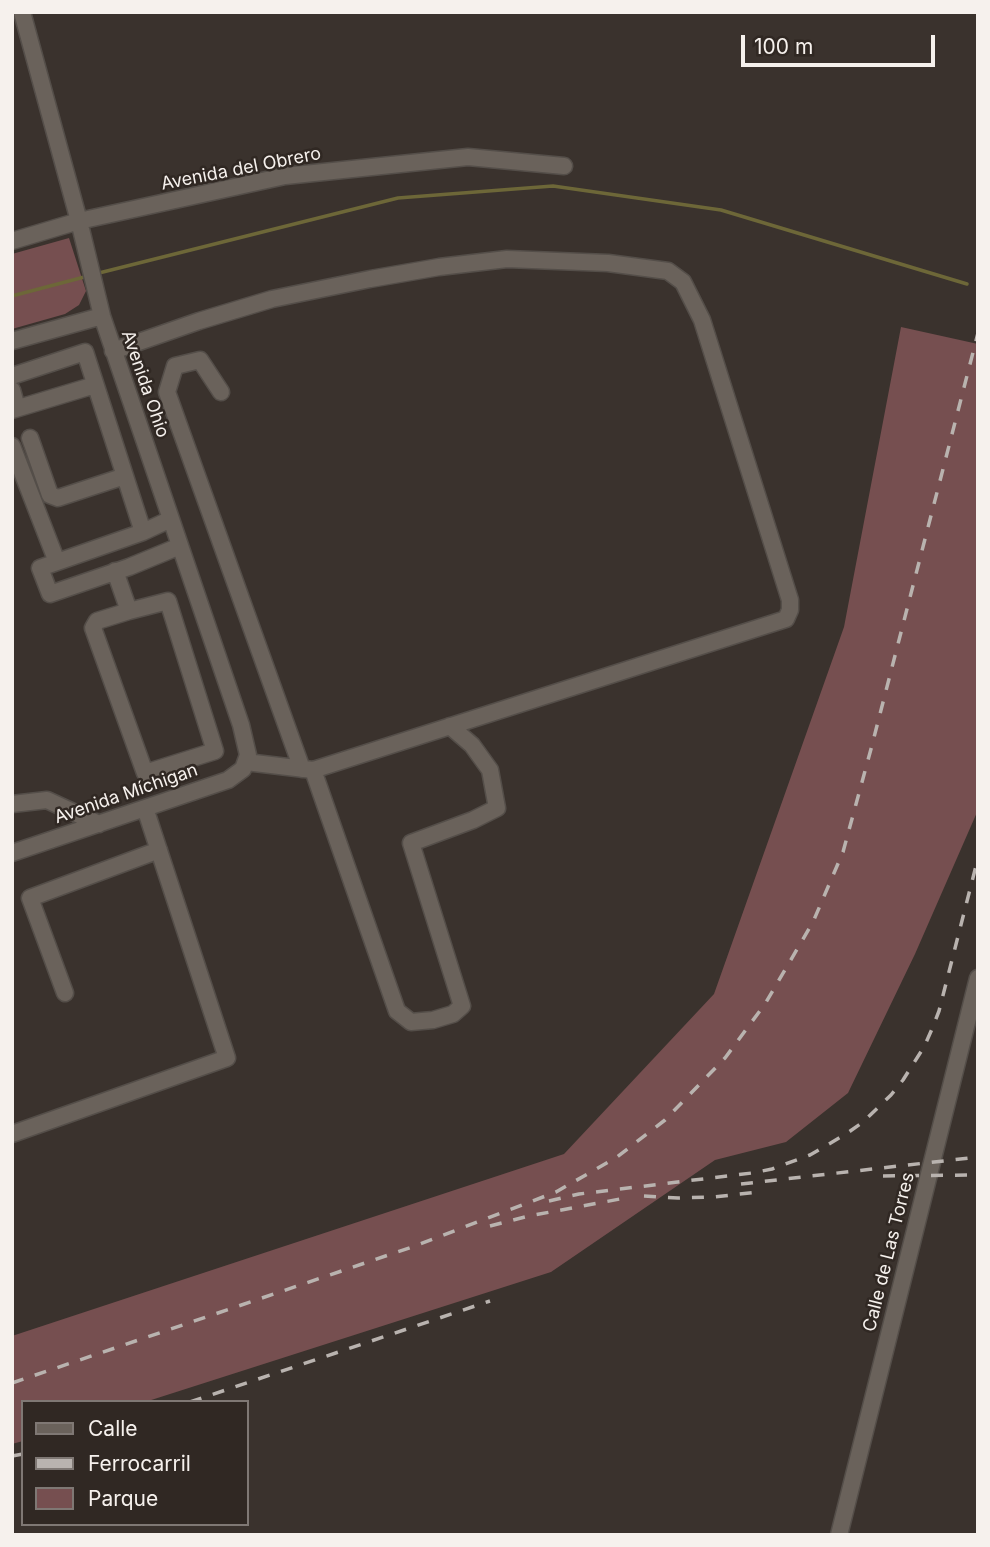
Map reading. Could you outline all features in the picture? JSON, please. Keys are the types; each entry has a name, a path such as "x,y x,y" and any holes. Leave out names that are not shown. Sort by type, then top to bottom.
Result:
{"street":[{"name":"Avenida Ohio","path":"23,12 102,316 241,725 246,745 246,762"},
{"name":"Avenida del Obrero","path":"12,241 79,221 285,176 468,157 564,166"},
{"path":"113,351 272,299 370,279 471,262 507,259 608,263 668,271 683,282 702,320 790,600 786,619 308,770 246,762"},
{"path":"66,326 76,320 97,293"},
{"path":"12,341 102,316"},
{"path":"12,376 85,352 143,532"},
{"path":"221,392 200,360 175,366 167,392 397,1011 411,1023 453,1014 462,1006 411,843 497,808 489,771 472,745 450,726"},
{"path":"12,390 15,409 95,384"},
{"path":"30,438 50,495 58,498 125,476"},
{"path":"12,446 57,562"},
{"path":"170,519 122,540 40,568 50,594 180,545"},
{"path":"122,540 122,569 129,611"},
{"path":"168,601 215,751 145,773 93,628 97,621 129,611 168,601"},
{"name":"Avenida Míchigan","path":"12,853 228,780 243,769 246,762"},
{"path":"12,804 47,800 99,824"},
{"path":"12,1134 227,1058 145,808"},
{"path":"65,993 30,898 159,850"},
{"name":"Calle de Las Torres","path":"839,1535 978,978"}],"green space":[{"path":"69,238 86,291 79,305 65,314 12,329 12,254"},
{"path":"901,327 978,344 978,810 915,954 848,1093 786,1142 715,1160 551,1272 151,1400 21,1400 21,1442 12,1444 12,1336 564,1154 714,994 844,627"}],"waterway":[{"path":"95,274 398,198 553,186 721,210 967,284"},
{"path":"12,296 88,276"}],"railway":[{"path":"12,1383 412,1247 556,1192 617,1157 665,1120 725,1058 765,1004 813,922 843,852 978,333"},
{"path":"549,1201 579,1194 772,1169 810,1155 863,1122 903,1080 932,1029 978,858"},
{"path":"741,1184 978,1157"},
{"path":"883,1176 978,1175"},
{"path":"644,1196 714,1197 758,1192"},
{"path":"490,1226 620,1199"},
{"path":"196,1400 490,1301"},
{"path":"12,1456 21,1454"}]}
